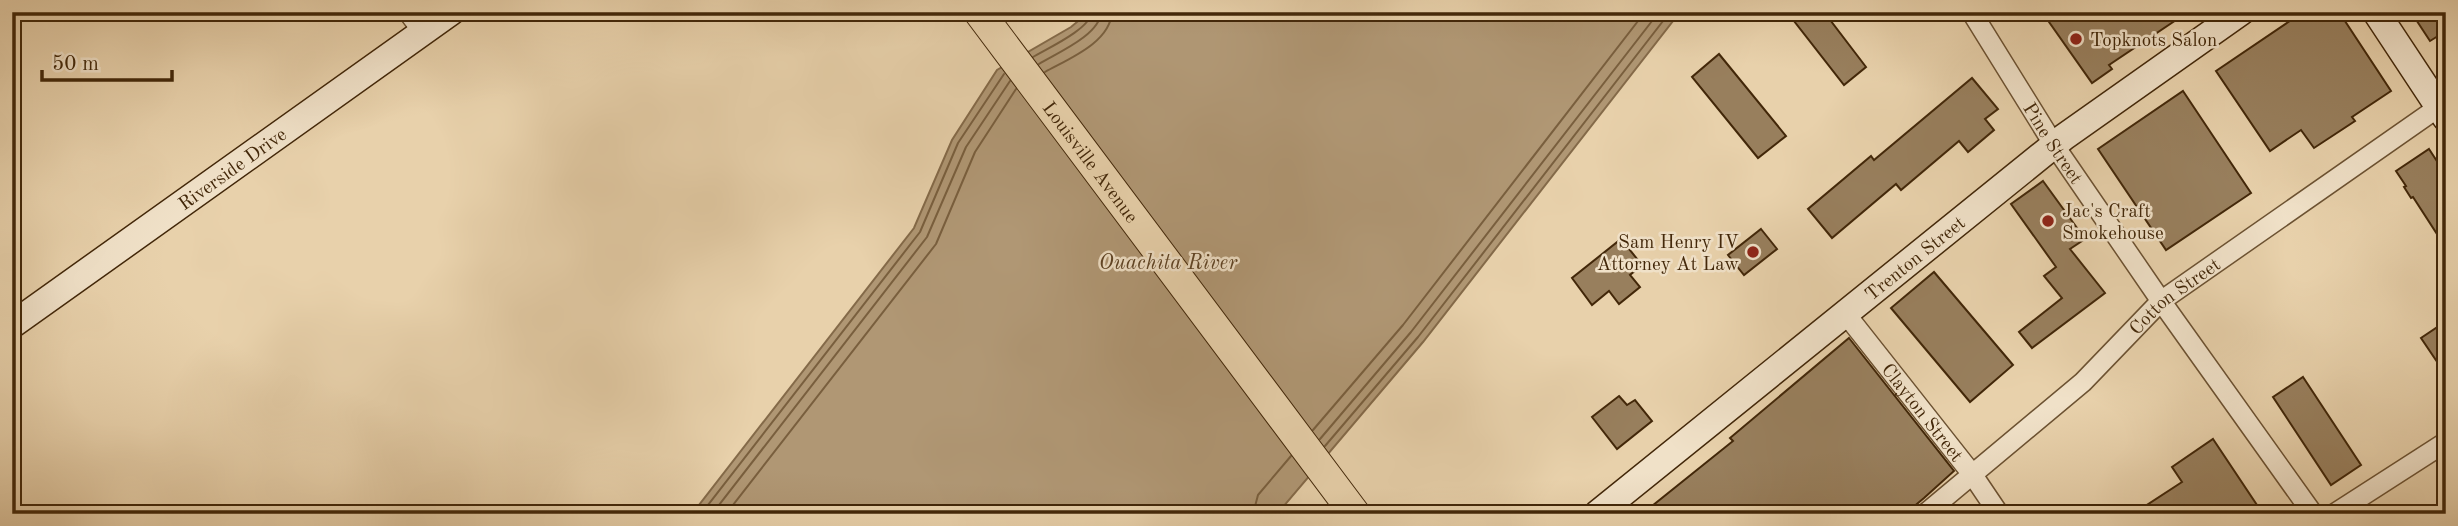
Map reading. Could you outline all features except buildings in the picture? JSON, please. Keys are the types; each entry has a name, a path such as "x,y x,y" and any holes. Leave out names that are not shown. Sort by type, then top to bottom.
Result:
{"main road":[{"name":"Louisville Avenue","path":"979,12 1355,514"}],"street":[{"name":"Riverside Drive","path":"12,325 415,22 451,12"},
{"name":"Trenton Street","path":"1597,514 2054,145 2241,12"},
{"path":"2376,12 2443,109"},
{"name":"Pine Street","path":"1976,14 2054,145 2312,514"},
{"name":"Cotton Street","path":"1925,514 2083,382 2161,301 2443,109"},
{"name":"Clayton Street","path":"1845,313 1972,474 1999,514"},
{"path":"2334,514 2446,442"}],"water":[{"name":"Ouachita River","path":"1089,12 1680,12 1423,342 1277,514 692,514 914,228 952,140 997,70 1071,27"}],"place":[{"name":"Topknots Salon","path":"2076,39"},
{"name":"Jac's Craft Smokehouse","path":"2048,221"},
{"name":"Sam Henry IV Attorney At Law","path":"1753,252"}]}
